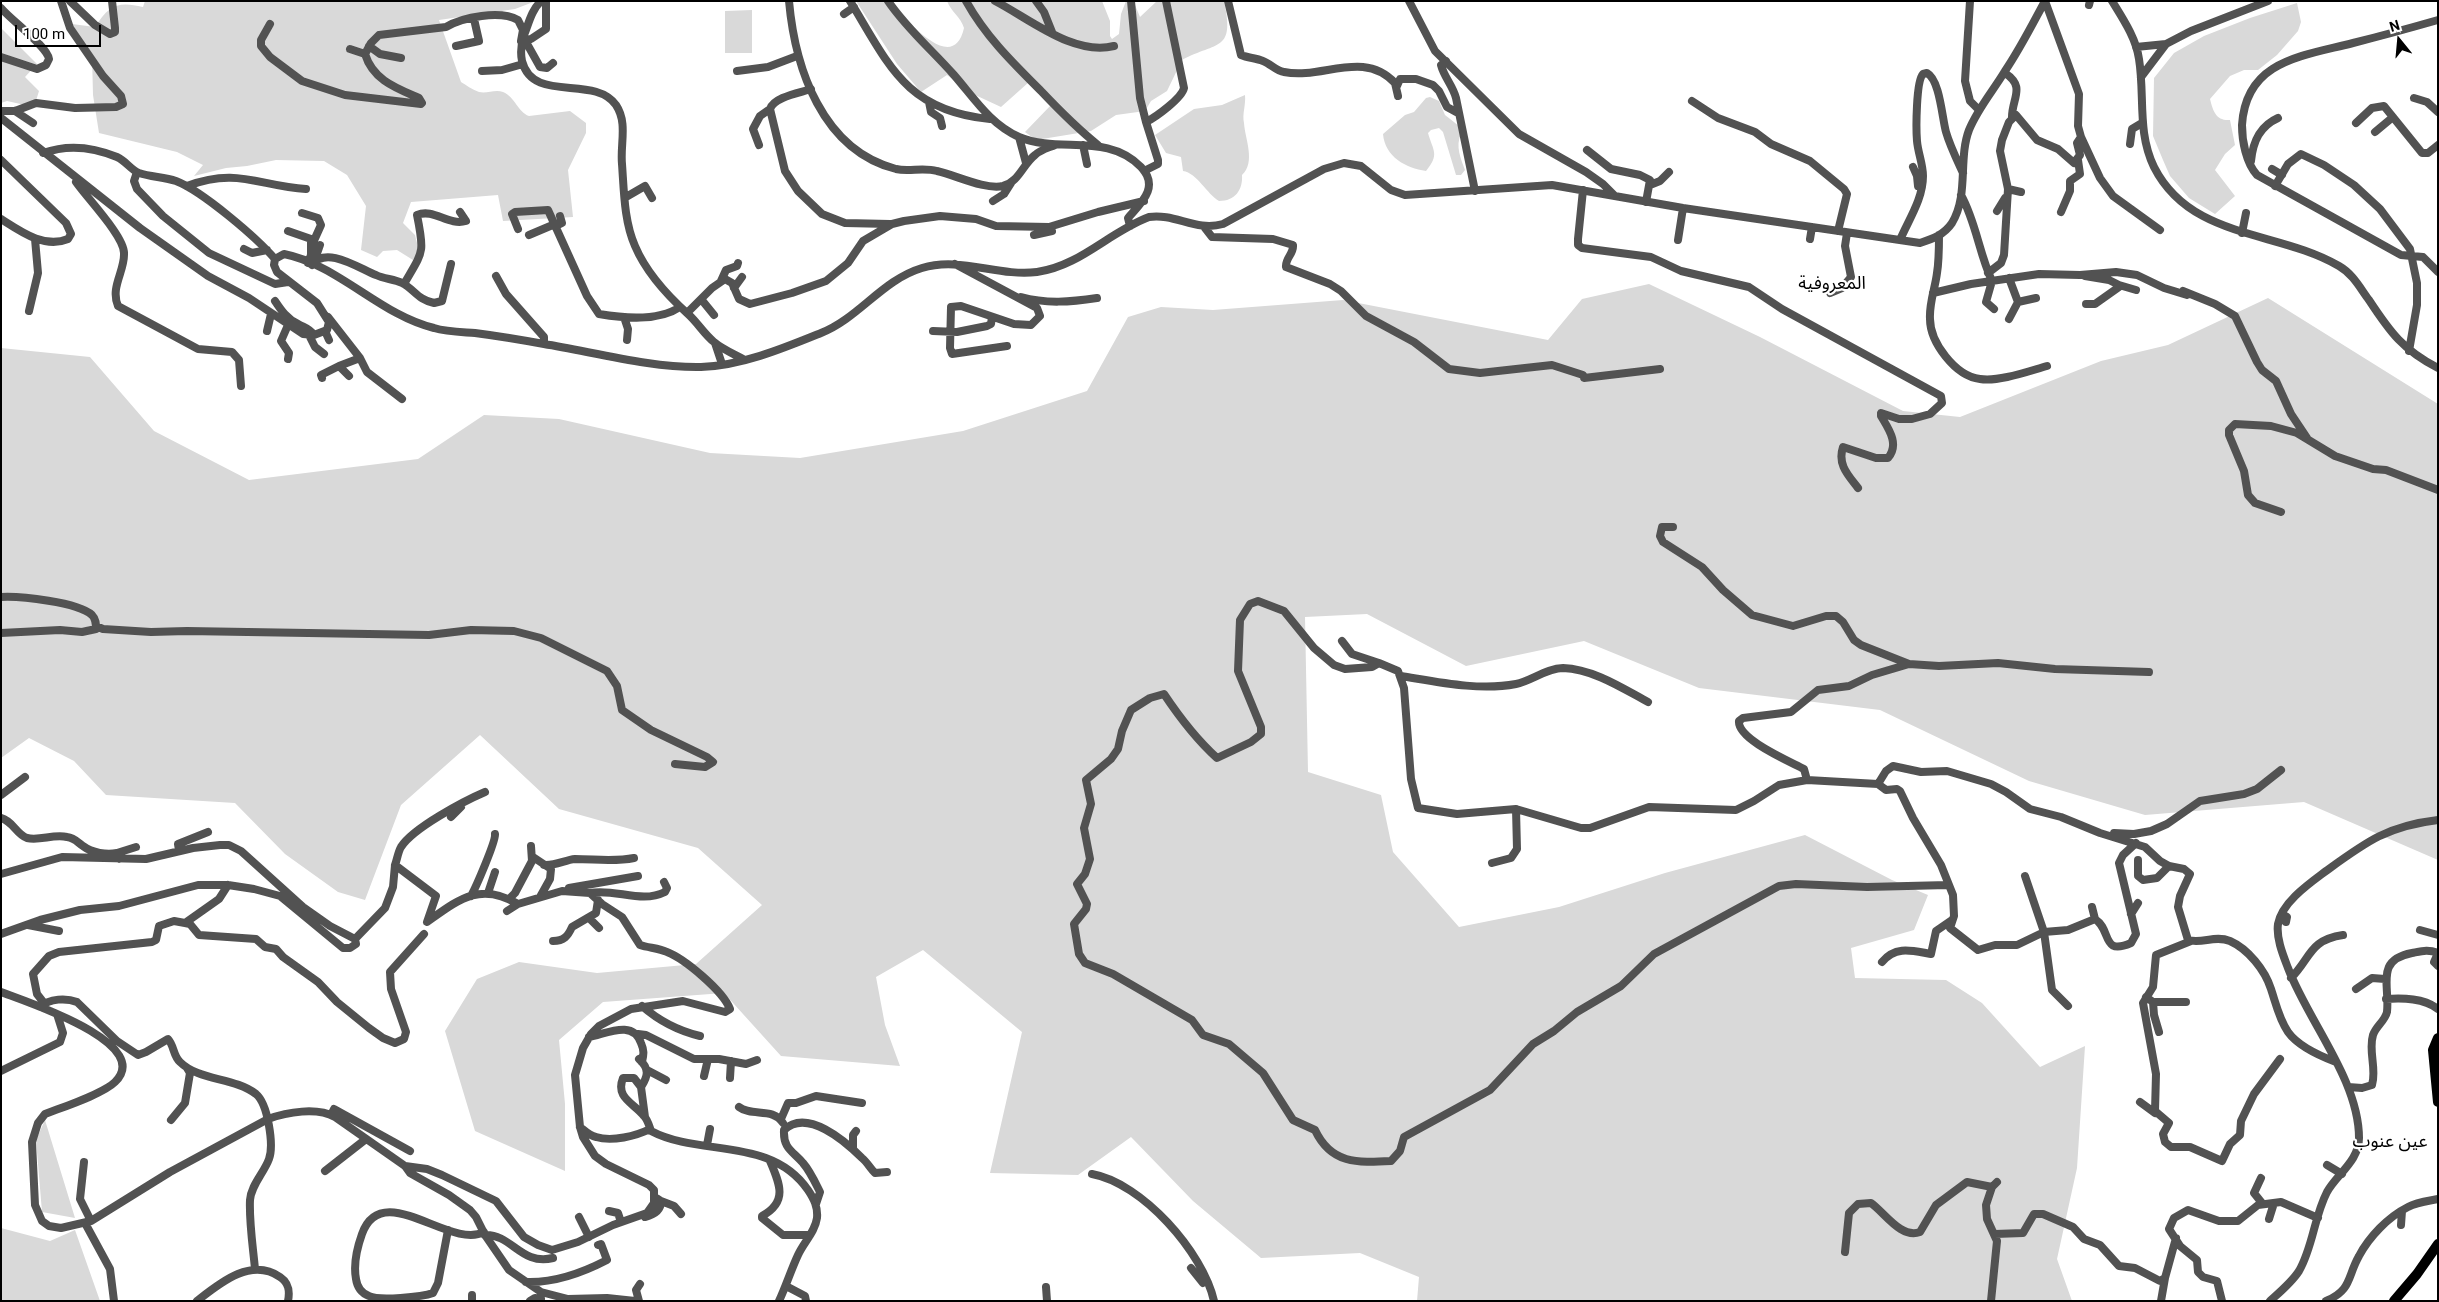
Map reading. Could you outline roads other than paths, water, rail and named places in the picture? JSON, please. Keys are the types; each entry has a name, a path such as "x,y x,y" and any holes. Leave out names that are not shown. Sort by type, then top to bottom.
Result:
{"main road":[{"path":"2438,1038 2433,1050 2438,1102"},
{"path":"2394,1301 2418,1274 2438,1244"}],"street":[{"path":"1,111 15,111 36,103 75,108 116,107 122,104 122,96 103,76 70,28 62,1"},
{"path":"70,1 95,25 110,34 116,28 112,1"},
{"path":"524,42 531,16 541,1"},
{"path":"524,42 546,29 546,1"},
{"path":"789,1 791,27 797,56 821,111 839,134 859,152 868,158 897,169 936,170 993,186 1011,183"},
{"path":"888,1 990,119 1019,137 1055,145 1098,145"},
{"path":"966,1 984,32 1064,115 1098,145 1134,161 1144,171 1149,184 1149,191 1144,201 1128,218 1130,226"},
{"path":"995,1 1052,32 1090,47 1114,46"},
{"path":"1036,1 1044,12 1052,32"},
{"path":"1131,1 1140,98 1158,160 1158,164 1144,171"},
{"path":"1146,122 1175,100 1184,88 1166,1"},
{"path":"1228,1 1241,55 1264,61 1282,72 1316,74 1352,65 1376,69 1397,86"},
{"path":"1409,1 1430,44 1520,134 1586,172 1616,196"},
{"path":"1970,1 1965,81 1970,101 1979,110"},
{"path":"275,259 284,254 311,263 398,312 434,328 681,366 722,364 744,359 831,329 896,280 932,265 955,264 1020,273 1048,270 1078,258 1148,217 1161,216 1205,228 1223,224 1324,169 1344,163 1361,166 1400,194 1419,195 1552,185 1683,208 1920,243 1939,235 1951,225 1961,195 1967,137 1979,110 2025,41 2045,1"},
{"path":"2045,1 2079,94 2078,126 2080,137 2100,178 2113,196 2160,230"},
{"path":"2112,1 2128,28 2136,47 2141,77 2142,122 2148,152 2155,169 2174,194 2207,219 2242,233 2294,246 2345,270 2357,282 2392,333 2409,351 2438,368"},
{"path":"2136,47 2166,44 2191,31 2268,1"},
{"path":"844,14 852,4 887,62 910,90 929,102 975,117 990,119"},
{"path":"1,8 22,31 43,47 49,59 46,65 37,69 1,57"},
{"path":"365,54 369,46 379,35 446,27 454,22 474,18 531,16"},
{"path":"512,17 518,20 523,30 523,64 532,77 538,81 556,86 598,92 616,106 623,128 622,158 626,212 635,247 650,272 680,307 715,343 744,359"},
{"path":"456,46 479,41 474,18"},
{"path":"2438,20 2291,58 2270,70 2254,86 2243,118 2244,141 2250,168 2257,175 2388,248 2413,257 2423,257 2438,272"},
{"path":"270,24 261,40 262,46 270,57 302,81 345,95 421,104 422,102 418,98 391,85 376,75 365,54 350,49"},
{"path":"532,50 536,35"},
{"path":"524,42 532,50 540,67 548,68 553,63"},
{"path":"2141,77 2166,44"},
{"path":"369,46 380,54 401,58"},
{"path":"737,71 768,66 797,56"},
{"path":"1446,61 1441,65 1453,88 1475,191"},
{"path":"482,70 502,70 523,64"},
{"path":"1988,273 2001,263 2004,255 2008,188 2002,140 2012,117 2018,92 2011,77 2005,73"},
{"path":"1900,240 1920,196 1923,174 1917,141 1919,81 1923,74 1931,75 1940,100 1945,130 1964,175"},
{"path":"1398,96 1397,86 1400,79 1425,81 1439,91 1447,107 1458,113"},
{"path":"759,145 753,129 760,116 778,101 811,89"},
{"path":"2414,98 2427,102 2438,112"},
{"path":"1692,101 1718,118 1755,132 1772,144 1810,161 1844,189 1847,194 1838,231"},
{"path":"929,102 931,112 940,118 942,126"},
{"path":"2356,124 2377,106 2384,106 2422,153 2428,153 2438,145"},
{"path":"770,109 785,171 802,195 822,214 845,223 892,224 940,216 976,219 986,224 1009,227 1049,228 1144,201"},
{"path":"15,111 33,123"},
{"path":"2012,117 2016,115 2037,140 2058,149 2074,163 2078,160"},
{"path":"2375,132 2393,117"},
{"path":"1,118 73,176 188,263 249,298 288,325 312,335 325,331 329,322 325,314"},
{"path":"2250,168 2258,134 2266,125 2278,118"},
{"path":"2130,144 2132,129 2142,122"},
{"path":"1019,137 1026,164"},
{"path":"2061,212 2070,191 2070,181 2080,174 2078,160 2080,155 2077,143 2080,137"},
{"path":"994,202 1004,194 1035,154 1055,145"},
{"path":"1083,145 1087,164"},
{"path":"44,153 62,147 98,151 117,157 138,172 165,178 187,186 267,250 275,259"},
{"path":"1587,150 1611,169 1646,178 1650,185 1646,202"},
{"path":"2275,186 2288,164 2301,154 2348,180 2380,209 2410,249 2413,257 2417,305 2409,351"},
{"path":"1,160 71,231 70,236 65,240 35,239 1,219"},
{"path":"1913,167 1917,176 1920,196"},
{"path":"2272,169 2282,175"},
{"path":"138,172 134,185 140,194 163,216 209,253 261,279 275,284 288,282"},
{"path":"1650,185 1660,181 1669,172"},
{"path":"73,176 114,230 124,252 116,289 118,306 198,349 232,352 239,360 241,386"},
{"path":"187,186 205,180 238,177 290,188 306,189"},
{"path":"626,196 645,186 652,198"},
{"path":"2008,188 2021,192"},
{"path":"1997,211 2003,203 2008,188"},
{"path":"1583,190 1578,239 1578,245 1582,248 1651,257 1681,271 1749,287 1782,308 1941,396 1942,402 1930,414 1903,420 1882,413 1881,416 1891,434 1893,448 1888,458 1876,458 1843,447 1842,455 1845,471 1858,488"},
{"path":"1961,195 1992,281 1986,302 1994,309"},
{"path":"1678,240 1683,208"},
{"path":"518,228 512,214 517,210 548,210 599,314 624,317 655,315 680,307"},
{"path":"404,284 422,253 423,244 417,215 430,213 454,222 466,221 460,212"},
{"path":"302,213 318,218 321,225 311,263"},
{"path":"2242,233 2246,213"},
{"path":"529,235 562,223 560,216"},
{"path":"1034,235 1054,230 1063,223"},
{"path":"721,281 730,281 739,300 750,304 815,286 838,273 863,241 892,224"},
{"path":"1810,238 1812,227"},
{"path":"1205,228 1212,237 1273,239 1293,245 1293,251 1286,263 1286,267 1330,284 1341,291 1366,316 1414,342 1449,369 1480,373 1552,365 1583,375 1584,378 1660,369"},
{"path":"288,231 311,239 316,245"},
{"path":"1830,292 1842,288 1850,277 1846,246 1847,233"},
{"path":"1939,235 1937,274 1930,318 1934,342 1949,360 1970,376 1981,379 2047,366"},
{"path":"29,311 38,273 35,239"},
{"path":"244,249 252,253 267,250"},
{"path":"311,263 322,258 351,262 365,272 404,284 425,301 434,303 441,302 451,264"},
{"path":"275,259 274,265 277,272 317,303 360,358 370,376 402,399"},
{"path":"687,313 721,281 726,270 737,266 738,263"},
{"path":"955,264 1037,308 1040,316 1039,320 1026,326 961,306 951,307 950,348 952,354 956,356 1007,346"},
{"path":"2080,275 2098,272 2127,273 2151,280 2164,288 2187,295"},
{"path":"1933,293 2039,274 2080,275 2109,280 2136,290"},
{"path":"496,276 506,294 544,337 544,344"},
{"path":"734,288 742,277"},
{"path":"2009,278 2018,302 2009,319"},
{"path":"2086,304 2095,304 2101,298 2116,291 2119,285"},
{"path":"2164,288 2194,294 2235,316 2257,362 2262,370 2276,381 2291,414 2308,439"},
{"path":"1011,294 1043,302 1066,302 1097,298"},
{"path":"2018,302 2036,298"},
{"path":"700,299 714,315"},
{"path":"275,300 284,314 297,324 308,328 315,347 324,354"},
{"path":"267,331 271,314"},
{"path":"624,317 628,329 627,340"},
{"path":"933,331 951,332 987,326 991,324 992,317"},
{"path":"288,325 281,341 289,353 288,359"},
{"path":"325,331 330,340"},
{"path":"715,343 722,364"},
{"path":"322,378 321,375 360,358"},
{"path":"340,366 348,376"},
{"path":"2281,512 2255,502 2248,495 2244,471 2231,442 2229,430 2234,424 2271,426 2297,433 2334,456 2373,469 2386,470 2438,490"},
{"path":"1674,526 1662,528 1660,536 1663,542 1702,567 1723,590 1752,615 1793,626 1836,616 1843,622 1854,640 1861,645 1909,664 1939,666 1998,663 2055,669 2149,672"},
{"path":"1,597 30,597 66,605 92,615 96,626 103,629 151,632 429,635 471,630 514,630 541,638 607,671 617,686 622,710 651,730 707,757 712,762 705,767 674,764"},
{"path":"1379,663 1372,666 1345,669 1334,665 1314,648 1284,611 1258,602 1250,604 1240,620 1238,671 1261,727 1261,734 1251,742 1217,758 1201,740 1190,732 1164,694 1156,695 1144,704 1135,707 1122,731 1118,750 1111,759 1086,780 1091,804 1084,828 1090,859 1088,869 1077,884 1087,904 1086,909 1074,924 1079,954 1085,963 1113,974 1192,1020 1203,1035 1229,1044 1263,1073 1293,1120 1315,1130 1323,1146 1337,1157 1375,1162 1391,1160 1400,1151 1404,1137 1490,1090 1533,1044 1554,1032 1577,1012 1622,986 1654,954 1779,886 1796,884 1866,887 1948,885"},
{"path":"1,633 60,630 82,632 96,629 96,626"},
{"path":"1342,641 1352,654 1394,668 1401,676 1412,779 1418,808 1457,814 1516,808 1582,828 1590,828 1649,807 1736,810 1754,802 1779,785 1807,780 1878,784 1886,790 1900,790 1913,818 1941,865 1955,906 1950,928 1978,950 1995,946 2017,945 2044,932 2068,930 2095,919"},
{"path":"1807,780 1804,769 1770,752 1754,741 1740,727 1739,720 1790,712 1818,690 1849,686 1872,675 1909,664"},
{"path":"1401,676 1450,684 1497,687 1517,684 1562,668 1607,680 1648,702"},
{"path":"1878,784 1886,771 1893,766 1921,772 1947,771 1998,787 2030,809 2061,817 2148,849 2160,861 2170,866 2184,869 2190,874 2178,907 2187,938 2191,941"},
{"path":"2100,832 2134,834 2151,831 2167,824 2200,801 2244,794 2257,789 2281,770"},
{"path":"1,796 26,777"},
{"path":"1,934 80,910 119,906 198,885 228,885 254,888 280,896 343,948 350,948 356,944 355,939 385,908 393,887 395,865 402,847 410,838 469,799 485,792"},
{"path":"451,817 469,799"},
{"path":"1492,863 1511,858 1517,849 1516,808"},
{"path":"1,818 9,821 27,838 67,837 76,839 83,846 91,850 146,860 179,850 220,845 236,848 262,868 304,907 330,926 355,939"},
{"path":"2270,1301 2299,1271 2326,1194 2359,1152 2359,1130 2348,1087 2291,978 2279,941 2278,924 2290,902 2319,877 2369,840 2396,828 2438,820"},
{"path":"179,850 178,844 208,832"},
{"path":"470,896 482,868 489,858 496,834"},
{"path":"2092,907 2095,919 2100,923 2110,943 2118,948 2135,939 2136,934 2118,862 2136,843"},
{"path":"531,846 530,851 533,857 551,869 550,879 540,897"},
{"path":"1,874 62,857 118,856 136,847"},
{"path":"509,899 517,890 533,857"},
{"path":"546,867 574,859 615,861 634,858"},
{"path":"2138,860 2138,876 2143,880 2157,878 2170,866"},
{"path":"395,865 436,896 427,922 454,902 470,896 488,893 521,904"},
{"path":"488,893 495,872"},
{"path":"507,911 521,904 572,887 638,876"},
{"path":"2025,876 2044,932 2052,990 2068,1006"},
{"path":"562,891 590,893 608,891 646,897 665,892 667,888 664,882"},
{"path":"165,883 169,892"},
{"path":"185,923 219,899 228,885"},
{"path":"590,893 622,917 640,945 665,951 702,976 718,990 730,1009 718,1011 683,1001 642,1006 615,1016 599,1026 589,1038 575,1075 580,1127 587,1145 595,1156 606,1164 649,1185 654,1190 658,1199 657,1211 651,1216 616,1227 612,1225"},
{"path":"521,904 527,895"},
{"path":"553,941 561,940 569,934 572,927 596,912 598,900"},
{"path":"2131,914 2138,903"},
{"path":"2282,914 2287,917 2286,922"},
{"path":"589,918 599,928"},
{"path":"1880,953 1906,950 1931,954 1936,931 1952,920"},
{"path":"43,1005 36,994 33,974 41,962 53,954 152,942 156,940 159,926 174,921 190,924 199,935 256,939 265,947 276,949 283,957 318,982 337,1002 369,1028 395,1043 404,1039 406,1032 391,990 390,972 424,934"},
{"path":"28,925 60,931"},
{"path":"2420,930 2438,935"},
{"path":"2291,978 2315,945 2326,939 2343,935"},
{"path":"2155,1113 2157,1079 2143,1003 2153,987 2156,955 2191,941 2220,938 2240,948 2256,962 2268,981 2275,1005 2288,1033 2300,1043 2336,1062"},
{"path":"2348,1087 2373,1089 2373,1036 2386,1015 2385,979 2390,964 2399,955 2429,949 2438,953 2434,962 2438,966"},
{"path":"1882,962 1890,953"},
{"path":"2356,989 2372,978 2385,979"},
{"path":"1,992 43,1005 104,1039 118,1054 123,1066 121,1076 112,1086 42,1116 33,1135 33,1172 38,1215 42,1221 61,1228 88,1222 170,1172 268,1119 294,1113 331,1115 405,1166 422,1181 449,1195 470,1210 504,1264 541,1297"},
{"path":"2146,997 2153,1002 2186,1002"},
{"path":"2386,999 2406,998 2428,1003 2438,1009"},
{"path":"43,1005 63,1000 77,1002 116,1041 138,1055 168,1039 176,1057 190,1073 185,1103 171,1120"},
{"path":"2153,1002 2154,1015 2159,1032"},
{"path":"642,1006 658,1018 685,1032 700,1036"},
{"path":"1,1071 60,1042 63,1033 57,1014"},
{"path":"589,1038 622,1029 634,1030 638,1034 644,1053 640,1060 647,1070 666,1080"},
{"path":"638,1034 646,1035 688,1057 746,1064 757,1060"},
{"path":"704,1076 708,1059"},
{"path":"2140,1102 2145,1108 2168,1121 2163,1134 2167,1145 2175,1148 2190,1147 2222,1161 2232,1141 2240,1135 2241,1120 2254,1094 2280,1059"},
{"path":"730,1078 731,1061"},
{"path":"187,1068 213,1078 238,1083 261,1098 268,1119 270,1153 264,1170 252,1188 250,1200 254,1269"},
{"path":"647,1070 641,1088 645,1117 650,1129 658,1134 707,1145 747,1150 781,1165 800,1179 816,1204"},
{"path":"641,1088 634,1078 626,1076 622,1081 622,1097 645,1117"},
{"path":"779,1301 817,1217 816,1204 820,1192 803,1163 789,1152 781,1119 788,1103 796,1103 816,1096 862,1103"},
{"path":"738,1107 751,1112 765,1112 781,1119"},
{"path":"331,1115 334,1109 410,1151"},
{"path":"784,1130 790,1125 811,1122 853,1150 868,1157 875,1173 887,1172"},
{"path":"580,1127 594,1137 602,1138 630,1136 650,1129"},
{"path":"707,1145 710,1129"},
{"path":"853,1150 853,1135 856,1131"},
{"path":"325,1171 366,1139"},
{"path":"770,1161 779,1181 780,1191 776,1205 762,1218 783,1235 810,1234"},
{"path":"84,1162 80,1199 88,1222 110,1270 114,1301"},
{"path":"2327,1165 2342,1174"},
{"path":"405,1166 442,1175 496,1201 520,1233 538,1245 558,1249 612,1225 647,1213 658,1199"},
{"path":"1092,1174 1112,1179 1156,1210 1190,1250 1207,1279 1213,1301"},
{"path":"2261,1178 2254,1193 2262,1203"},
{"path":"1845,1252 1849,1213 1858,1204 1871,1203 1904,1232 1916,1234 1920,1232 1936,1205 1967,1182 1994,1184 1986,1200 1986,1212 1990,1228 1995,1234 1996,1267 1991,1301"},
{"path":"658,1199 674,1206 681,1214"},
{"path":"2326,1301 2339,1295 2345,1288 2356,1262 2367,1243 2381,1227 2408,1207 2438,1199"},
{"path":"2222,1301 2217,1281 2203,1277 2198,1272 2197,1260 2180,1246 2169,1229 2174,1218 2188,1210 2219,1220 2238,1221 2262,1203 2274,1204 2281,1202 2318,1218"},
{"path":"2269,1219 2274,1204"},
{"path":"609,1211 618,1213 621,1222"},
{"path":"2401,1225 2402,1211"},
{"path":"448,1230 438,1283 433,1293 388,1299 370,1299 356,1285 357,1250 366,1222 374,1215 387,1212 420,1219 470,1236 492,1235 535,1260 552,1258"},
{"path":"1995,1234 2023,1233 2034,1214 2043,1214 2073,1228 2084,1239 2100,1245 2119,1266 2135,1268 2160,1280 2165,1278"},
{"path":"579,1217 588,1237"},
{"path":"2161,1301 2176,1238"},
{"path":"526,1282 562,1278 607,1260 601,1244 598,1245"},
{"path":"1192,1268 1213,1301"},
{"path":"197,1301 231,1277 254,1269 273,1273 283,1279 289,1288 288,1301"},
{"path":"639,1301 636,1290 640,1284"},
{"path":"786,1286 804,1296 806,1301"},
{"path":"1046,1287 1046,1301"},
{"path":"530,1301 541,1297 635,1301"}],"district":[{"name":"المعروفية","path":"1832,284"},
{"name":"عين عنوب","path":"2390,1142"}]}
